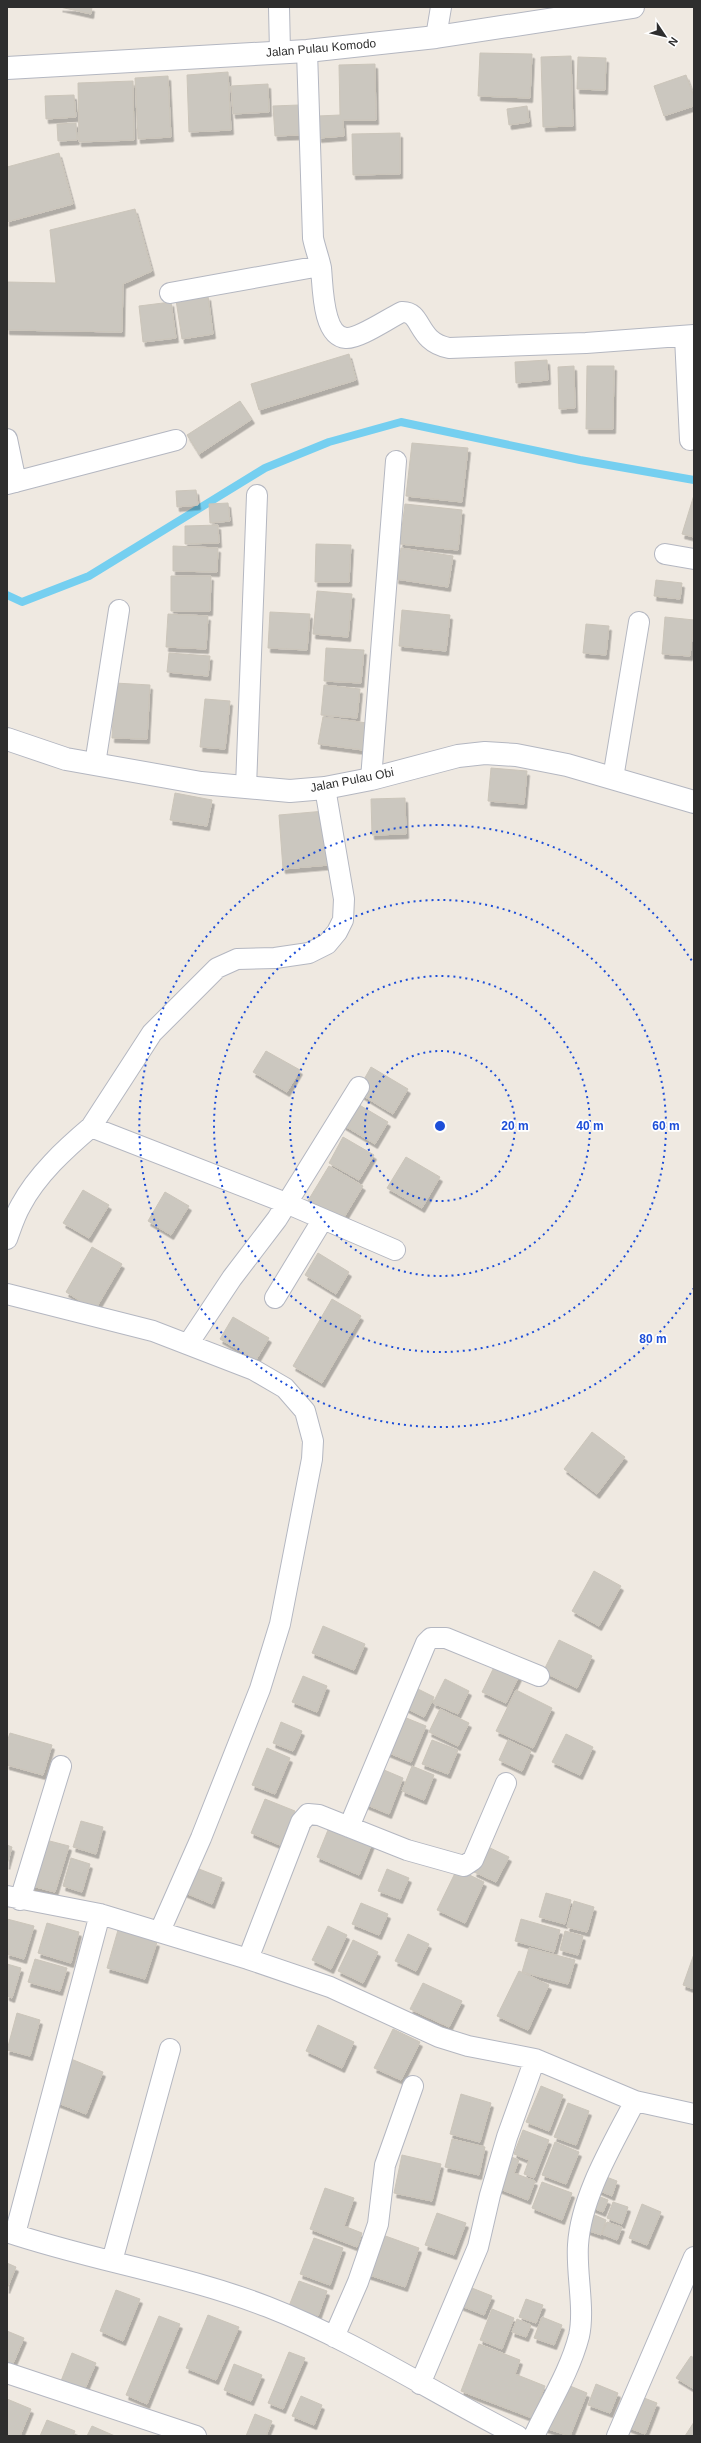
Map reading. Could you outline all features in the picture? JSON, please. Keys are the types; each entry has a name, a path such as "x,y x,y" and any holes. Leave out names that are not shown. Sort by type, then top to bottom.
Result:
{"street":[{"path":"279,7 280,52"},
{"path":"436,37 441,7"},
{"name":"Jalan Pulau Komodo","path":"7,68 307,51 436,37 633,7"},
{"path":"307,51 313,238 320,266 326,313 332,330 339,336 347,338 357,336 402,312 409,311 415,316 426,337 438,346 449,348 468,349 690,336 690,440"},
{"path":"170,293 320,266"},
{"path":"7,439 12,483 176,440"},
{"path":"372,779 396,462"},
{"path":"246,787 257,495"},
{"path":"665,554 694,559"},
{"path":"95,764 119,610"},
{"path":"613,778 640,622"},
{"name":"Jalan Pulau Obi","path":"7,739 66,759 201,783 290,791 325,788 372,779 435,760 485,753 542,758 694,802"},
{"path":"7,1239 20,1206 31,1188 77,1139 91,1128 152,1033 217,968 237,959 275,958 309,953 327,944 337,932 343,920 344,899 325,788"},
{"path":"188,1344 286,1203 359,1087"},
{"path":"91,1128 286,1203 395,1250"},
{"path":"275,1298 323,1219"},
{"path":"7,1294 152,1331 254,1370 285,1388 305,1411 313,1441 312,1458 280,1624 260,1689 201,1838 160,1932"},
{"path":"349,1827 426,1643 431,1638 446,1638 539,1676"},
{"path":"61,1766 13,1898 100,1914 248,1959 330,1987 439,2037 468,2046 535,2059 635,2101 694,2114"},
{"path":"248,1959 304,1817 312,1813 407,1850 464,1866 474,1860 506,1783"},
{"path":"100,1914 11,2233 85,2256 112,2261 205,2284 269,2307 334,2337 518,2436"},
{"path":"112,2261 170,2049"},
{"path":"420,2384 478,2247 490,2195 507,2137 535,2059"},
{"path":"334,2337 358,2282 378,2224 385,2165 413,2086"},
{"path":"534,2436 574,2354 579,2334 578,2244 586,2206 604,2161 635,2101"},
{"path":"617,2436 694,2257"},
{"path":"7,2373 196,2436"}],"building":[{"path":"60,7 92,7 91,14"},
{"path":"480,53 532,54 530,98 478,96"},
{"path":"571,56 573,126 543,127 541,57"},
{"path":"578,57 606,58 605,90 577,89"},
{"path":"375,64 376,120 343,120 344,136 319,138 318,116 340,115 339,65"},
{"path":"228,72 231,130 189,132 187,75"},
{"path":"686,75 694,97 694,106 664,116 654,86"},
{"path":"168,76 171,137 138,139 135,78"},
{"path":"133,81 134,140 79,142 78,83"},
{"path":"268,84 269,112 233,114 231,86"},
{"path":"74,95 76,117 46,119 45,96"},
{"path":"299,105 300,135 275,136 273,106"},
{"path":"527,106 529,122 509,125 507,109"},
{"path":"76,123 77,140 58,141 57,124"},
{"path":"400,133 400,174 353,175 352,134"},
{"path":"59,153 73,204 7,222 7,167"},
{"path":"135,209 152,271 123,284 122,332 7,330 7,282 56,283 50,230"},
{"path":"208,296 213,334 182,339 176,300"},
{"path":"171,302 176,338 143,342 139,306"},
{"path":"349,354 356,380 259,410 251,384"},
{"path":"547,360 548,380 516,383 515,362"},
{"path":"574,366 575,408 559,409 558,367"},
{"path":"587,366 614,366 613,429 586,429"},
{"path":"240,401 252,419 199,454 187,435"},
{"path":"412,443 468,448 462,502 406,496"},
{"path":"196,490 198,505 177,507 176,491"},
{"path":"694,495 694,537 682,534"},
{"path":"228,503 230,521 210,523 209,504"},
{"path":"405,504 462,510 458,550 400,544"},
{"path":"218,525 219,543 185,544 185,526"},
{"path":"316,544 351,545 349,582 315,582"},
{"path":"173,546 218,548 217,572 173,571"},
{"path":"401,548 453,556 448,587 396,579"},
{"path":"171,576 211,576 210,611 171,611"},
{"path":"656,580 682,583 680,599 654,596"},
{"path":"317,591 352,594 348,637 313,634"},
{"path":"402,610 450,615 446,651 399,646"},
{"path":"270,612 310,614 307,650 268,648"},
{"path":"168,614 208,616 206,649 166,647"},
{"path":"665,617 694,620 690,656 662,654"},
{"path":"586,624 609,626 606,655 583,653"},
{"path":"326,648 364,650 361,683 324,681"},
{"path":"169,653 210,656 208,676 167,672"},
{"path":"115,683 150,685 147,739 112,738"},
{"path":"324,685 360,689 357,718 321,715"},
{"path":"205,699 230,701 225,749 200,747"},
{"path":"323,717 367,723 363,750 318,744"},
{"path":"491,768 527,771 524,804 488,801"},
{"path":"175,793 212,800 207,826 170,820"},
{"path":"405,798 406,834 372,835 371,799"},
{"path":"325,811 329,865 283,869 279,815"},
{"path":"266,1051 300,1070 287,1092 253,1072"},
{"path":"371,1067 408,1089 393,1114 357,1092"},
{"path":"356,1103 388,1122 375,1144 343,1125"},
{"path":"343,1137 374,1155 359,1180 329,1163"},
{"path":"406,1157 440,1177 422,1208 387,1188"},
{"path":"329,1166 363,1186 340,1224 306,1204"},
{"path":"83,1190 109,1205 89,1238 63,1223"},
{"path":"165,1192 189,1206 171,1235 148,1221"},
{"path":"92,1247 122,1264 95,1310 66,1292"},
{"path":"318,1253 349,1272 336,1294 305,1275"},
{"path":"332,1299 361,1316 322,1383 293,1366"},
{"path":"233,1317 269,1338 256,1360 220,1339"},
{"path":"592,1432 625,1457 597,1494 564,1469"},
{"path":"594,1571 621,1586 599,1626 572,1611"},
{"path":"323,1626 365,1644 354,1670 312,1653"},
{"path":"559,1640 592,1656 577,1688 543,1672"},
{"path":"495,1665 519,1676 506,1703 482,1692"},
{"path":"303,1676 327,1686 317,1712 292,1702"},
{"path":"445,1679 469,1691 458,1714 433,1703"},
{"path":"412,1686 434,1697 424,1717 402,1706"},
{"path":"516,1690 552,1708 533,1748 496,1731"},
{"path":"440,1709 469,1723 458,1746 429,1732"},
{"path":"399,1715 426,1726 411,1762 384,1751"},
{"path":"281,1722 302,1731 293,1751 273,1743"},
{"path":"10,1733 52,1745 43,1775 7,1765 7,1742"},
{"path":"566,1734 593,1747 580,1775 552,1762"},
{"path":"432,1740 458,1750 448,1774 422,1764"},
{"path":"508,1740 531,1751 522,1771 499,1760"},
{"path":"267,1748 290,1758 275,1794 252,1785"},
{"path":"412,1766 434,1775 424,1800 402,1791"},
{"path":"377,1767 403,1778 389,1814 362,1803"},
{"path":"265,1799 295,1811 280,1845 251,1833"},
{"path":"81,1821 103,1827 96,1854 73,1847"},
{"path":"330,1825 372,1843 359,1875 317,1857"},
{"path":"42,1839 69,1846 55,1892 28,1885"},
{"path":"7,1845 12,1847 7,1865"},
{"path":"486,1846 509,1857 496,1882 474,1872"},
{"path":"71,1858 90,1864 82,1892 63,1886"},
{"path":"194,1867 222,1878 212,1904 183,1892"},
{"path":"387,1869 409,1878 400,1899 378,1891"},
{"path":"457,1869 484,1882 465,1923 437,1910"},
{"path":"546,1893 571,1900 565,1924 539,1917"},
{"path":"574,1901 594,1907 587,1932 567,1927"},
{"path":"361,1903 388,1914 379,1935 352,1924"},
{"path":"7,1919 34,1926 24,1959 7,1954"},
{"path":"521,1919 560,1930 554,1952 515,1941"},
{"path":"47,1923 79,1932 71,1963 38,1953"},
{"path":"328,1926 347,1935 331,1969 312,1960"},
{"path":"118,1930 157,1942 145,1979 107,1968"},
{"path":"565,1931 583,1936 578,1955 560,1950"},
{"path":"408,1934 429,1944 416,1971 395,1961"},
{"path":"353,1940 378,1952 363,1983 338,1971"},
{"path":"529,1948 575,1960 568,1984 522,1972"},
{"path":"694,1954 694,1989 683,1985"},
{"path":"35,1959 67,1968 60,1991 28,1982"},
{"path":"7,1964 21,1968 12,1998 7,1996"},
{"path":"519,1971 549,1985 528,2030 497,2016"},
{"path":"423,1983 462,2001 449,2027 410,2009"},
{"path":"17,2013 40,2020 30,2056 7,2050"},
{"path":"318,2025 354,2042 342,2068 306,2051"},
{"path":"393,2029 420,2042 401,2080 374,2068"},
{"path":"71,2059 103,2072 86,2114 53,2101"},
{"path":"541,2086 563,2095 549,2131 526,2122"},
{"path":"461,2094 491,2103 480,2142 450,2134"},
{"path":"568,2103 589,2111 576,2145 554,2137"},
{"path":"523,2130 549,2140 534,2178 524,2174 529,2160 514,2154"},
{"path":"452,2139 485,2147 479,2175 445,2167"},
{"path":"555,2142 579,2152 566,2184 542,2175"},
{"path":"402,2155 441,2164 432,2201 394,2193"},
{"path":"509,2156 519,2160 514,2173 535,2181 528,2200 495,2187"},
{"path":"601,2175 617,2181 612,2196 596,2189"},
{"path":"542,2182 572,2193 562,2220 532,2208"},
{"path":"325,2188 354,2198 344,2226 362,2233 357,2247 310,2229"},
{"path":"593,2194 608,2200 603,2212 588,2206"},
{"path":"613,2202 628,2207 622,2224 607,2218"},
{"path":"642,2204 661,2212 647,2245 629,2238"},
{"path":"588,2212 606,2220 601,2235 581,2228"},
{"path":"437,2213 466,2223 454,2255 425,2245"},
{"path":"607,2222 622,2227 617,2240 602,2234"},
{"path":"377,2233 419,2248 405,2287 363,2273"},
{"path":"314,2238 343,2248 330,2285 300,2274"},
{"path":"7,2263 16,2267 7,2289"},
{"path":"299,2281 327,2291 318,2316 289,2306"},
{"path":"467,2286 492,2296 484,2315 459,2305"},
{"path":"116,2290 140,2299 123,2341 100,2331"},
{"path":"526,2299 543,2305 536,2323 519,2317"},
{"path":"492,2309 514,2318 502,2349 480,2340"},
{"path":"208,2315 239,2327 216,2380 186,2368"},
{"path":"159,2316 180,2324 147,2404 126,2395"},
{"path":"542,2317 562,2325 554,2345 534,2338"},
{"path":"517,2319 531,2325 526,2337 512,2332"},
{"path":"7,2331 24,2338 12,2366 7,2364"},
{"path":"479,2344 520,2360 515,2374 545,2386 532,2418 461,2391"},
{"path":"289,2352 305,2358 283,2409 268,2403"},
{"path":"72,2353 96,2363 84,2391 61,2381"},
{"path":"691,2356 694,2358 694,2389 676,2378"},
{"path":"234,2364 262,2375 251,2401 224,2390"},
{"path":"563,2383 587,2393 570,2436 545,2428"},
{"path":"596,2384 618,2393 610,2413 588,2405"},
{"path":"301,2396 322,2405 314,2425 292,2416"},
{"path":"639,2396 657,2403 645,2434 627,2427"},
{"path":"7,2399 31,2409 20,2436 7,2436"},
{"path":"255,2414 272,2421 266,2436 246,2436"},
{"path":"47,2420 75,2431 73,2436 40,2436"},
{"path":"694,2422 694,2436 685,2436"},
{"path":"92,2426 115,2436 87,2436"}],"waterway":[{"path":"7,595 22,602 89,576 265,468 329,442 401,422 580,460 694,480"}]}
